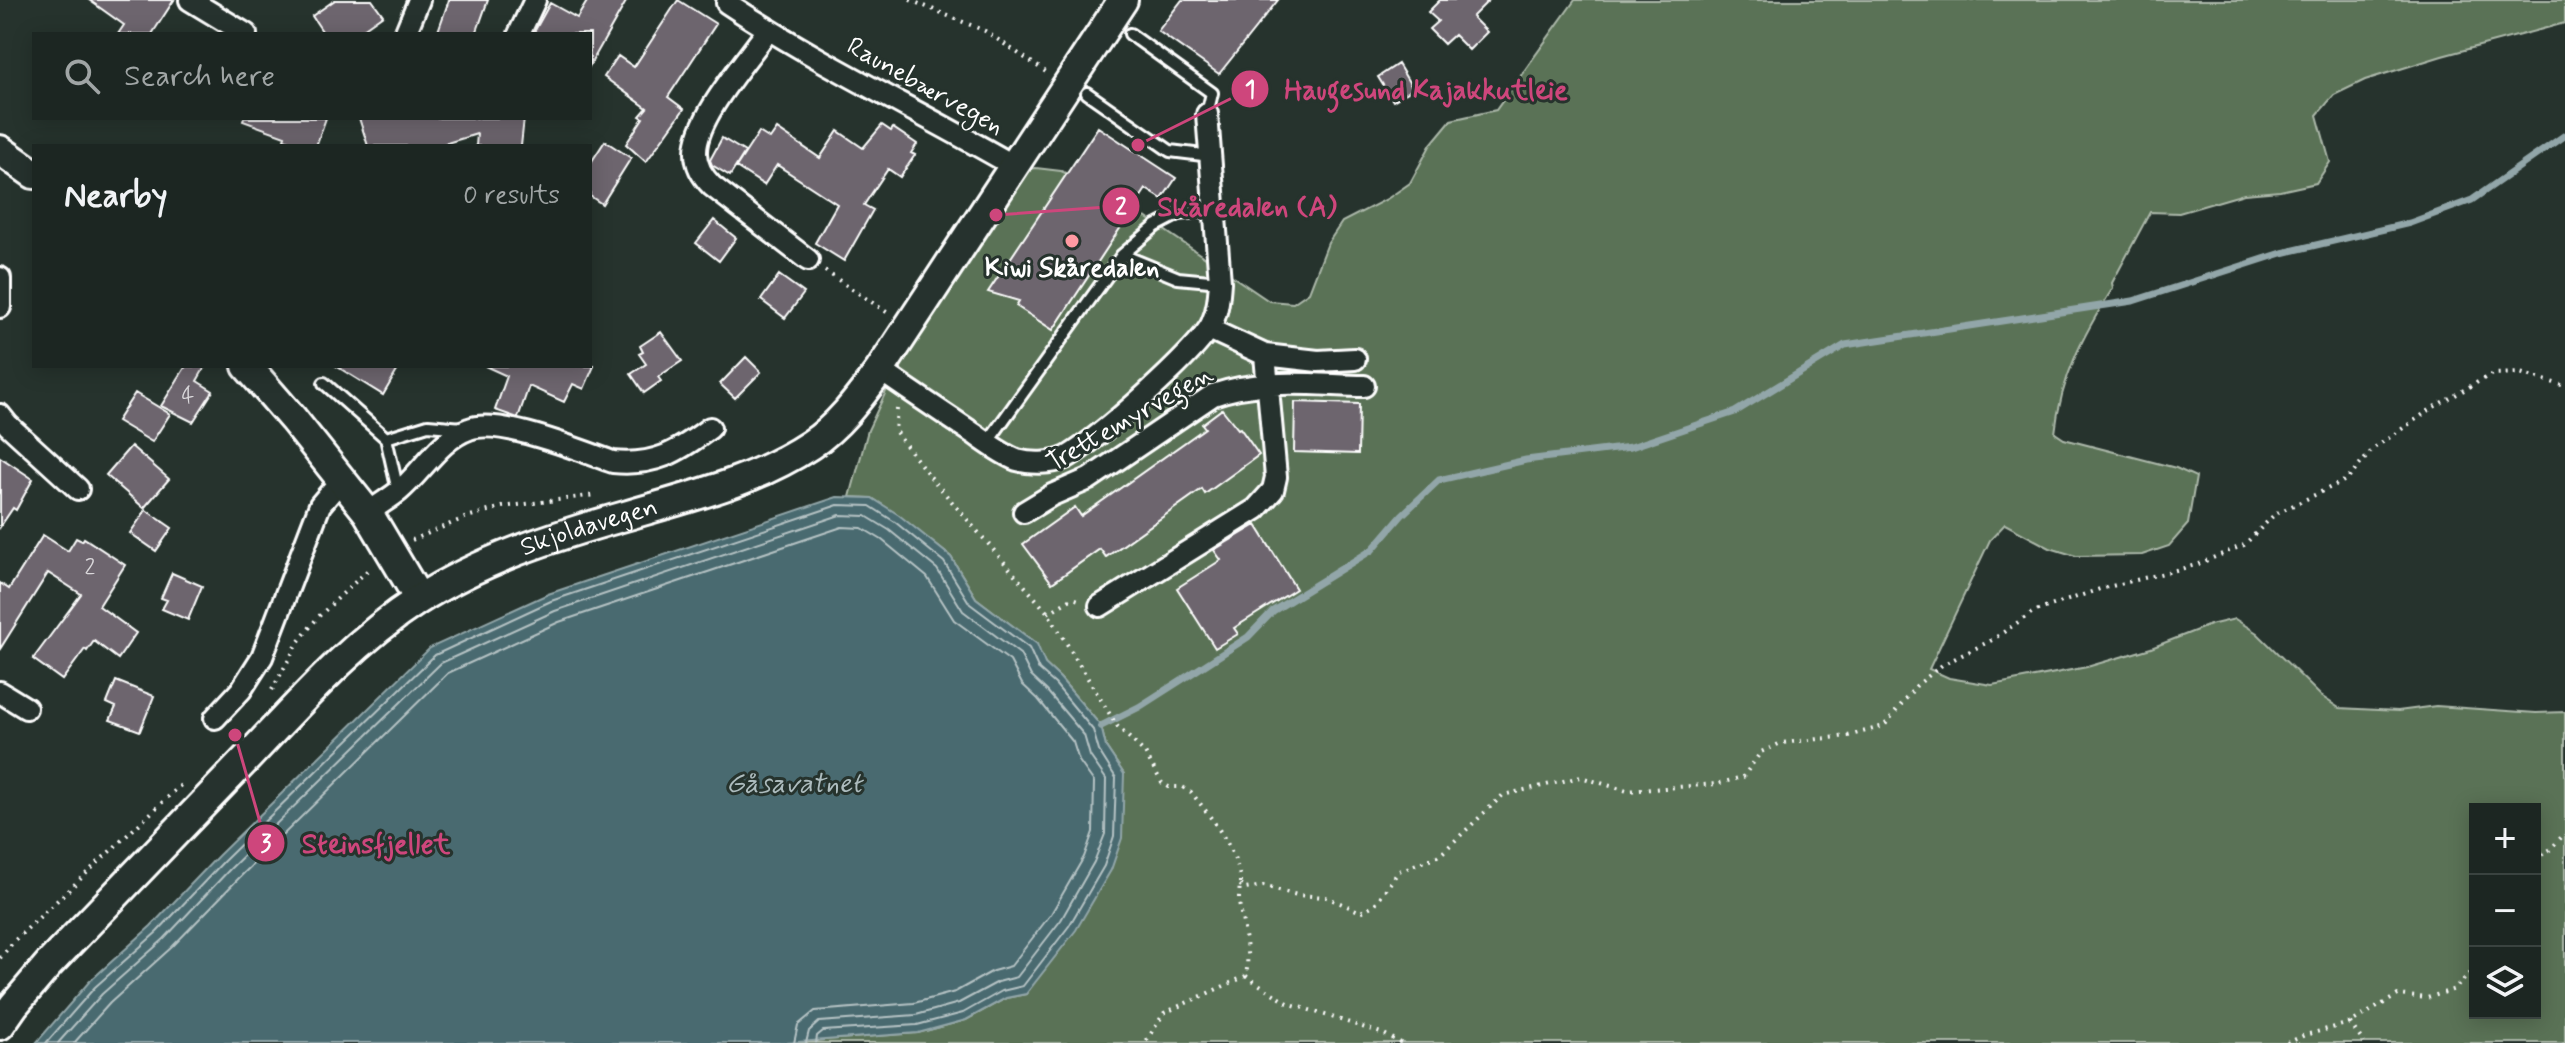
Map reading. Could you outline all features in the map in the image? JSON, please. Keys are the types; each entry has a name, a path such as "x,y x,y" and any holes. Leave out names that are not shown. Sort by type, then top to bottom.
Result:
{"main road":[{"name":"Skjoldavegen","path":"0,1025 48,965 340,662 367,637 419,599 525,548 756,475 813,443 830,429 880,370 1123,0"},
{"path":"0,150 32,173"},
{"path":"249,368 368,513 419,599"}],"street":[{"path":"190,0 243,32"},
{"path":"406,32 419,0"},
{"path":"520,32 535,0"},
{"name":"Raunebærvegen","path":"727,3 768,30 1014,166"},
{"path":"768,30 706,117 697,138 695,157 701,174 712,186 808,260"},
{"path":"880,370 987,443 1018,460 1042,463 1063,459 1087,444 1184,358 1209,329 1218,305 1220,282 1207,114"},
{"path":"0,278 0,307"},
{"name":"Trettemyrvegen","path":"1209,329 1265,355 1318,361 1355,359"},
{"path":"1100,606 1266,501 1276,477 1265,355"},
{"name":"Trettemyrvegen","path":"1024,512 1052,495 1089,479 1213,395 1267,384 1364,386"},
{"path":"0,415 78,489"},
{"name":"Skjoldavegen","path":"469,428 491,426 515,430 613,462 630,463 651,461 680,451 710,428"},
{"path":"368,513 398,491 446,443 469,428"},
{"path":"215,718 241,690 262,657 320,505 342,479"},
{"path":"0,692 26,708"}],"lane":[{"path":"1130,34 1212,93 1207,114"},
{"path":"1087,93 1170,151 1211,156"},
{"path":"987,443 1122,255 1156,226 1179,214 1215,210"},
{"path":"1122,255 1178,278 1220,282"},
{"path":"324,383 386,438 398,491"},
{"path":"386,438 428,425 469,428"}],"path":[{"path":"910,0 985,31 1048,74 1055,62"},
{"path":"808,260 890,314 894,308"},
{"path":"909,391 898,408 895,431 928,474 1048,613 1117,726 1145,753 1162,783 1191,792 1206,811 1229,845 1240,885 1245,889 1263,886 1297,895 1326,897 1361,912 1375,904 1399,871 1440,855 1503,795 1581,777 1627,791 1716,784 1743,777 1761,752 1781,743 1848,736 1884,726 1916,686 1942,665 1992,640 2033,612 2100,589 2196,565 2244,545 2275,514 2348,479 2374,448 2434,407 2492,374 2520,373 2565,386"},
{"path":"410,541 467,517 502,507 606,494"},
{"path":"263,700 273,690 299,641 318,617 378,560"},
{"path":"1048,613 1073,598 1100,606"},
{"path":"0,958 14,941 185,781"},
{"path":"2541,855 2565,833"},
{"path":"1240,885 1237,892 1245,933 1246,976"},
{"path":"1145,1043 1164,1013 1246,976"},
{"path":"1246,976 1288,1003 1384,1034 1401,1043"},
{"path":"2287,1043 2350,1023 2398,995 2427,998 2455,989 2469,977"},
{"path":"2350,1023 2364,1043"}],"green space":[{"path":"1575,0 2565,0 2565,23 2365,80 2334,95 2317,115 2330,162 2316,183 2280,191 2244,194 2179,213 2150,212 2075,357 2062,393 2055,433 2064,439 2176,468 2196,477 2188,524 2169,546 2142,555 2076,556 2050,548 2005,524 1990,540 1929,669 1949,678 1992,685 2087,667 2235,619 2257,633 2321,696 2339,708 2398,711 2436,706 2565,712 2565,1043 785,1043 918,1033 966,1020 1006,998 1026,994 1124,774 1106,747 1101,726 1045,664 1038,651 1014,627 976,598 951,557 872,498 850,497 868,430 937,282 1008,172 1036,168 1061,171 1108,192 1269,301 1293,303 1309,292 1328,243 1342,222 1387,199 1410,183 1431,144 1451,120 1496,110"}],"water":[{"name":"Gåsavatnet","path":"837,497 872,498 899,515 951,557 976,598 1037,644 1045,664 1101,726 1106,747 1124,774 1122,838 1111,870 1076,930 1026,994 1006,998 966,1020 918,1033 785,1043 36,1043 89,982 151,926 430,648 548,594"}],"building":[{"path":"89,0 174,0 153,32 119,32 124,25"},
{"path":"335,0 372,0 383,15 359,32 323,32 312,16"},
{"path":"449,0 488,0 477,32 438,32"},
{"path":"588,0 627,0 592,61 592,32 534,32 550,3 577,18"},
{"path":"678,0 716,24 668,97 684,109 646,162 626,144 647,108 604,77 618,56 634,67"},
{"path":"1182,0 1278,0 1219,74 1158,31"},
{"path":"1440,0 1489,0 1472,17 1487,32 1469,50 1454,35 1444,44 1429,29 1438,21 1428,12"},
{"path":"1398,64 1413,89 1393,101 1378,77"},
{"path":"325,120 317,144 299,144 243,121"},
{"path":"360,120 524,120 521,144 476,144 477,134 444,144 367,144"},
{"path":"882,125 891,131 893,128 917,144 911,153 915,155 900,177 888,169 864,205 873,210 844,261 815,243 837,204 777,165 764,185 736,167 759,132 770,139 777,129 820,158 838,131 863,148"},
{"path":"1098,127 1176,178 1162,199 1146,189 1053,330 1016,306 1019,301 988,292"},
{"path":"722,138 745,152 730,176 712,165 710,160"},
{"path":"605,141 631,158 602,204 592,197 592,161"},
{"path":"714,220 736,238 719,261 696,243"},
{"path":"779,275 804,293 785,318 761,300"},
{"path":"661,332 682,361 658,377 661,381 644,393 631,374 646,364 639,354 643,352 640,346"},
{"path":"746,357 761,372 735,398 720,384"},
{"path":"594,366 584,389 573,384 564,402 529,386 518,418 495,410 507,376 489,368"},
{"path":"185,368 204,368 197,381 213,391 193,422 161,406"},
{"path":"339,368 399,368 383,395"},
{"path":"135,393 170,414 152,442 117,421"},
{"path":"1295,402 1359,404 1358,454 1294,452"},
{"path":"1222,409 1259,455 1205,494 1202,489 1106,557 1100,549 1052,583 1023,544 1075,507 1081,516 1205,428 1202,424"},
{"path":"131,446 169,479 144,508 106,475"},
{"path":"0,457 33,479 16,510 13,508 0,527"},
{"path":"146,510 172,528 156,551 130,533"},
{"path":"1256,525 1296,589 1234,628 1238,634 1215,648 1177,588 1221,560 1214,550"},
{"path":"43,535 68,551 76,538 82,541 84,538 125,565 99,606 136,633 118,659 94,641 62,680 33,659 81,594 48,573 0,649 0,583 9,589"},
{"path":"172,573 202,586 188,620 162,609 167,600 161,598"},
{"path":"116,681 154,696 140,731 110,720 116,707 107,703"}],"waterway":[{"path":"1101,726 1139,707 1248,637 1273,611 1372,550 1402,515 1439,480 1526,460 1631,447 1735,412 1845,345 2133,301 2282,253 2410,223 2472,200 2565,135"}],"place":[{"name":"Haugesund Kajakkutleie","path":"1138,145"},
{"name":"Skåredalen (A)","path":"996,215"},
{"name":"Kiwi Skåredalen","path":"1072,241"},
{"name":"Steinsfjellet","path":"235,735"}]}
